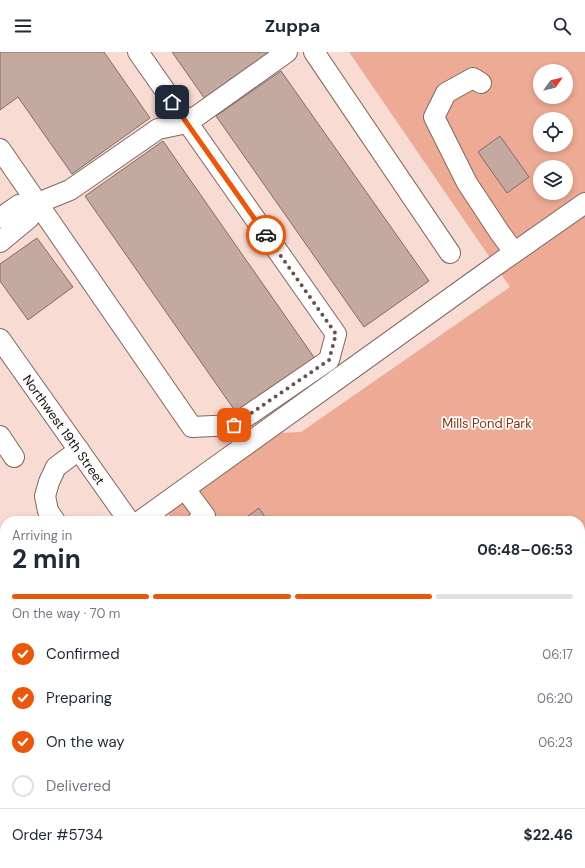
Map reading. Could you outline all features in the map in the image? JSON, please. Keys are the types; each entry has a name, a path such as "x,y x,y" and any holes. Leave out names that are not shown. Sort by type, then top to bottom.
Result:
{"street":[{"path":"0,149 192,427 234,425 329,360 336,334 138,52"},
{"path":"0,218 19,205 38,203 70,190 158,129 187,123 287,52"},
{"path":"314,52 450,254"},
{"path":"481,83 473,78 446,94 434,117 468,183 514,252"},
{"path":"0,242 29,218 38,203"},
{"path":"147,516 514,252 585,203"},
{"name":"Northwest 19th Street","path":"0,339 125,516"},
{"path":"0,436 14,457"},
{"path":"52,516 48,511 45,496 49,482 56,467 79,450"},
{"path":"185,489 205,516"}],"green space":[{"name":"Mills Pond Park","path":"349,52 585,52 585,516 168,516 171,511 279,433 301,432 510,287"}],"building":[{"path":"0,52 104,52 150,118 72,174 18,97 0,110"},
{"path":"172,52 271,52 205,99"},
{"path":"281,71 429,281 364,327 216,116"},
{"path":"500,136 529,177 507,193 478,152"},
{"path":"163,141 318,363 240,418 85,196"},
{"path":"37,238 73,287 28,320 0,281 0,264"},
{"path":"259,508 265,516 248,516"}],"way so far":[{"path":"234,425 329,360 336,334 266,235"}],"route":[{"path":"172,102 266,235"}]}
